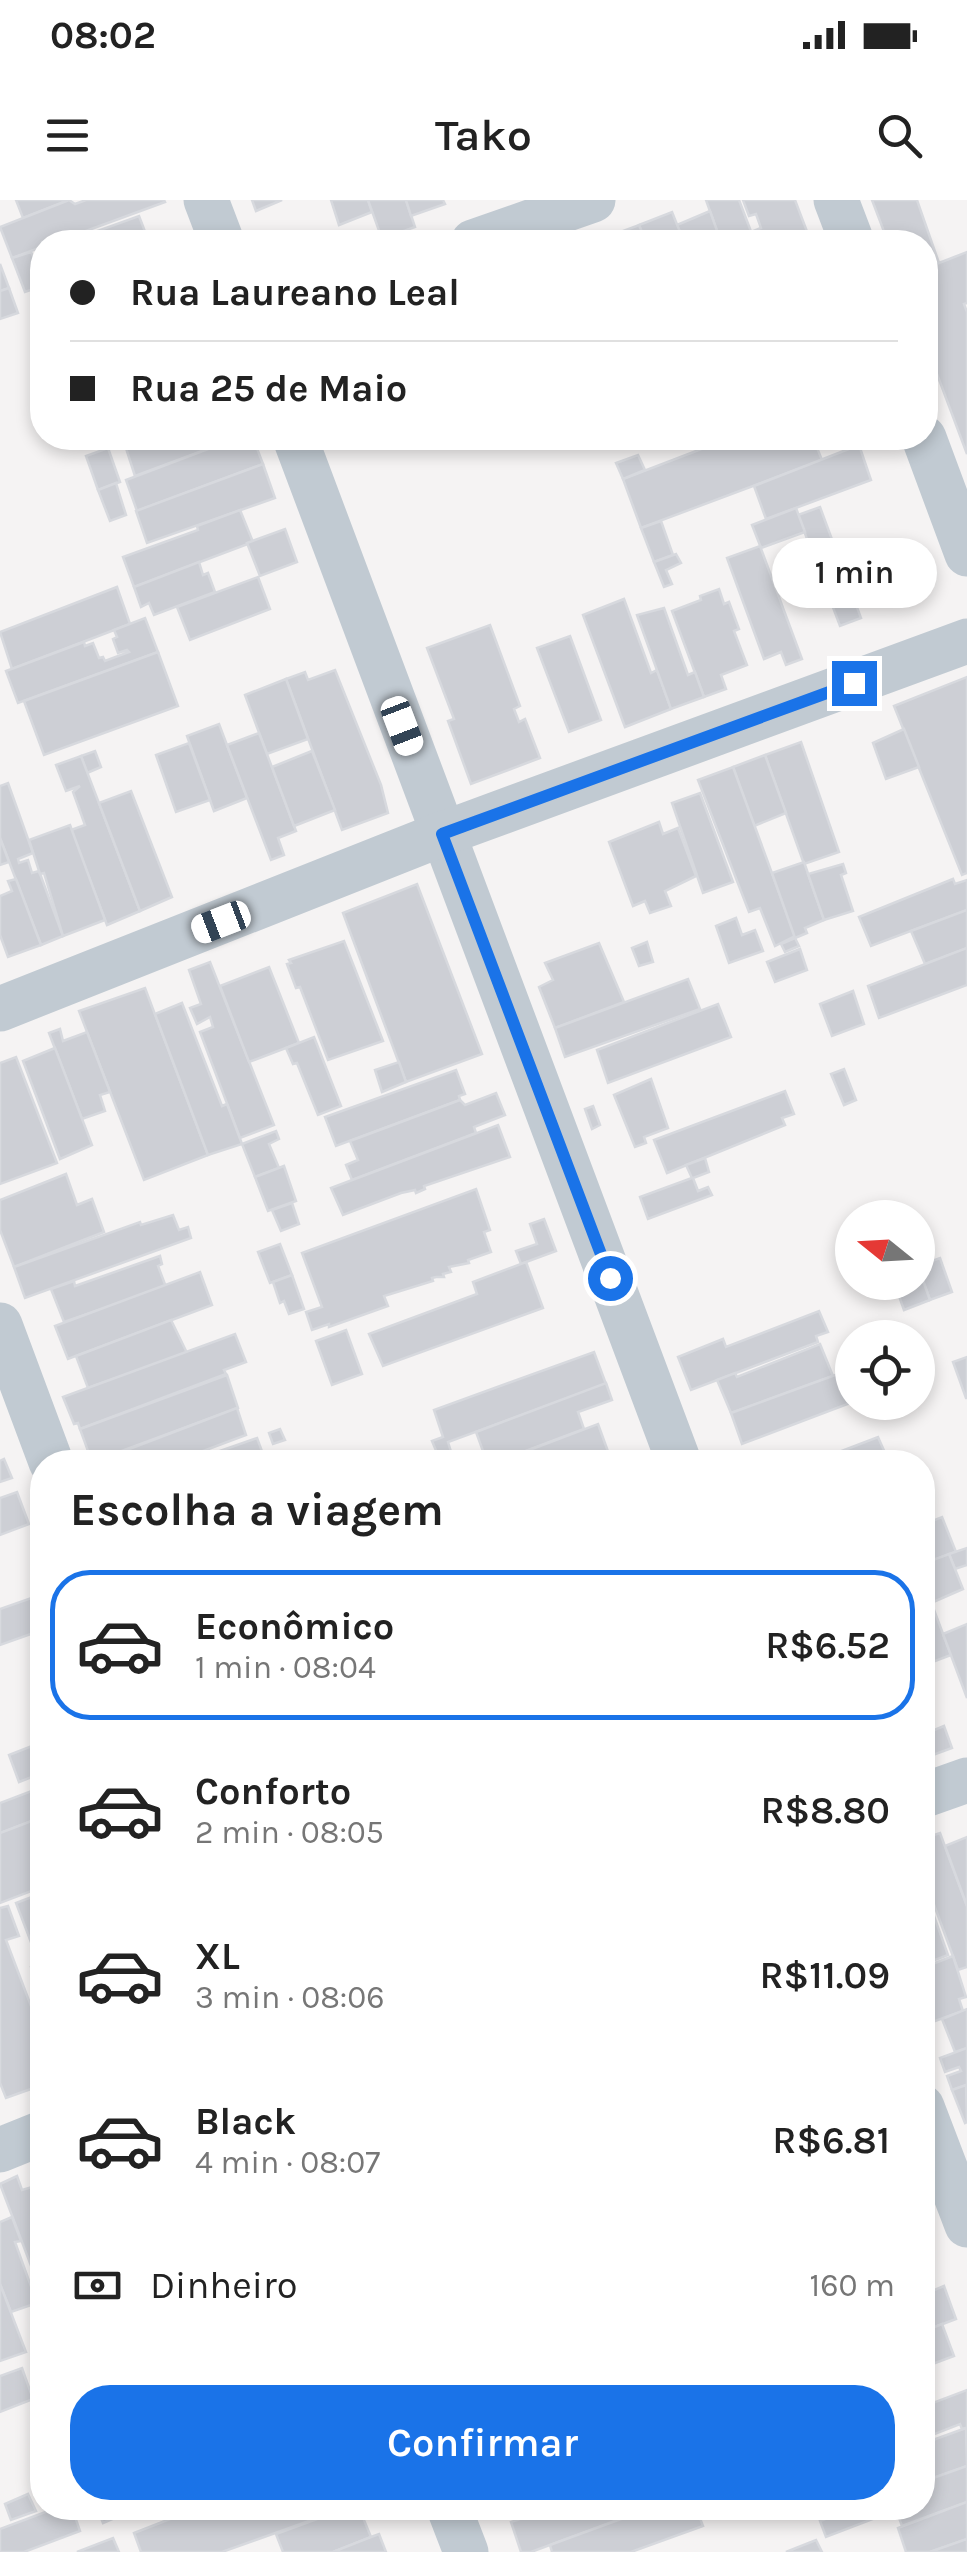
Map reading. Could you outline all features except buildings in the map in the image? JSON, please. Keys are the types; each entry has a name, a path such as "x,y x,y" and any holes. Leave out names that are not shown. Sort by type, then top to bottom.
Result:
{"street":[{"path":"206,200 217,230"},
{"path":"508,230 594,200"},
{"path":"836,200 847,230"},
{"path":"299,450 674,1450"},
{"path":"928,450 967,554"},
{"path":"0,1009 442,834 967,642"},
{"path":"0,1325 47,1450"},
{"path":"935,1791 967,1780"},
{"path":"0,2150 30,2138"},
{"path":"935,2141 967,2225"},
{"path":"454,2520 466,2552"}],"route":[{"path":"610,1278 442,834 854,683"}]}
